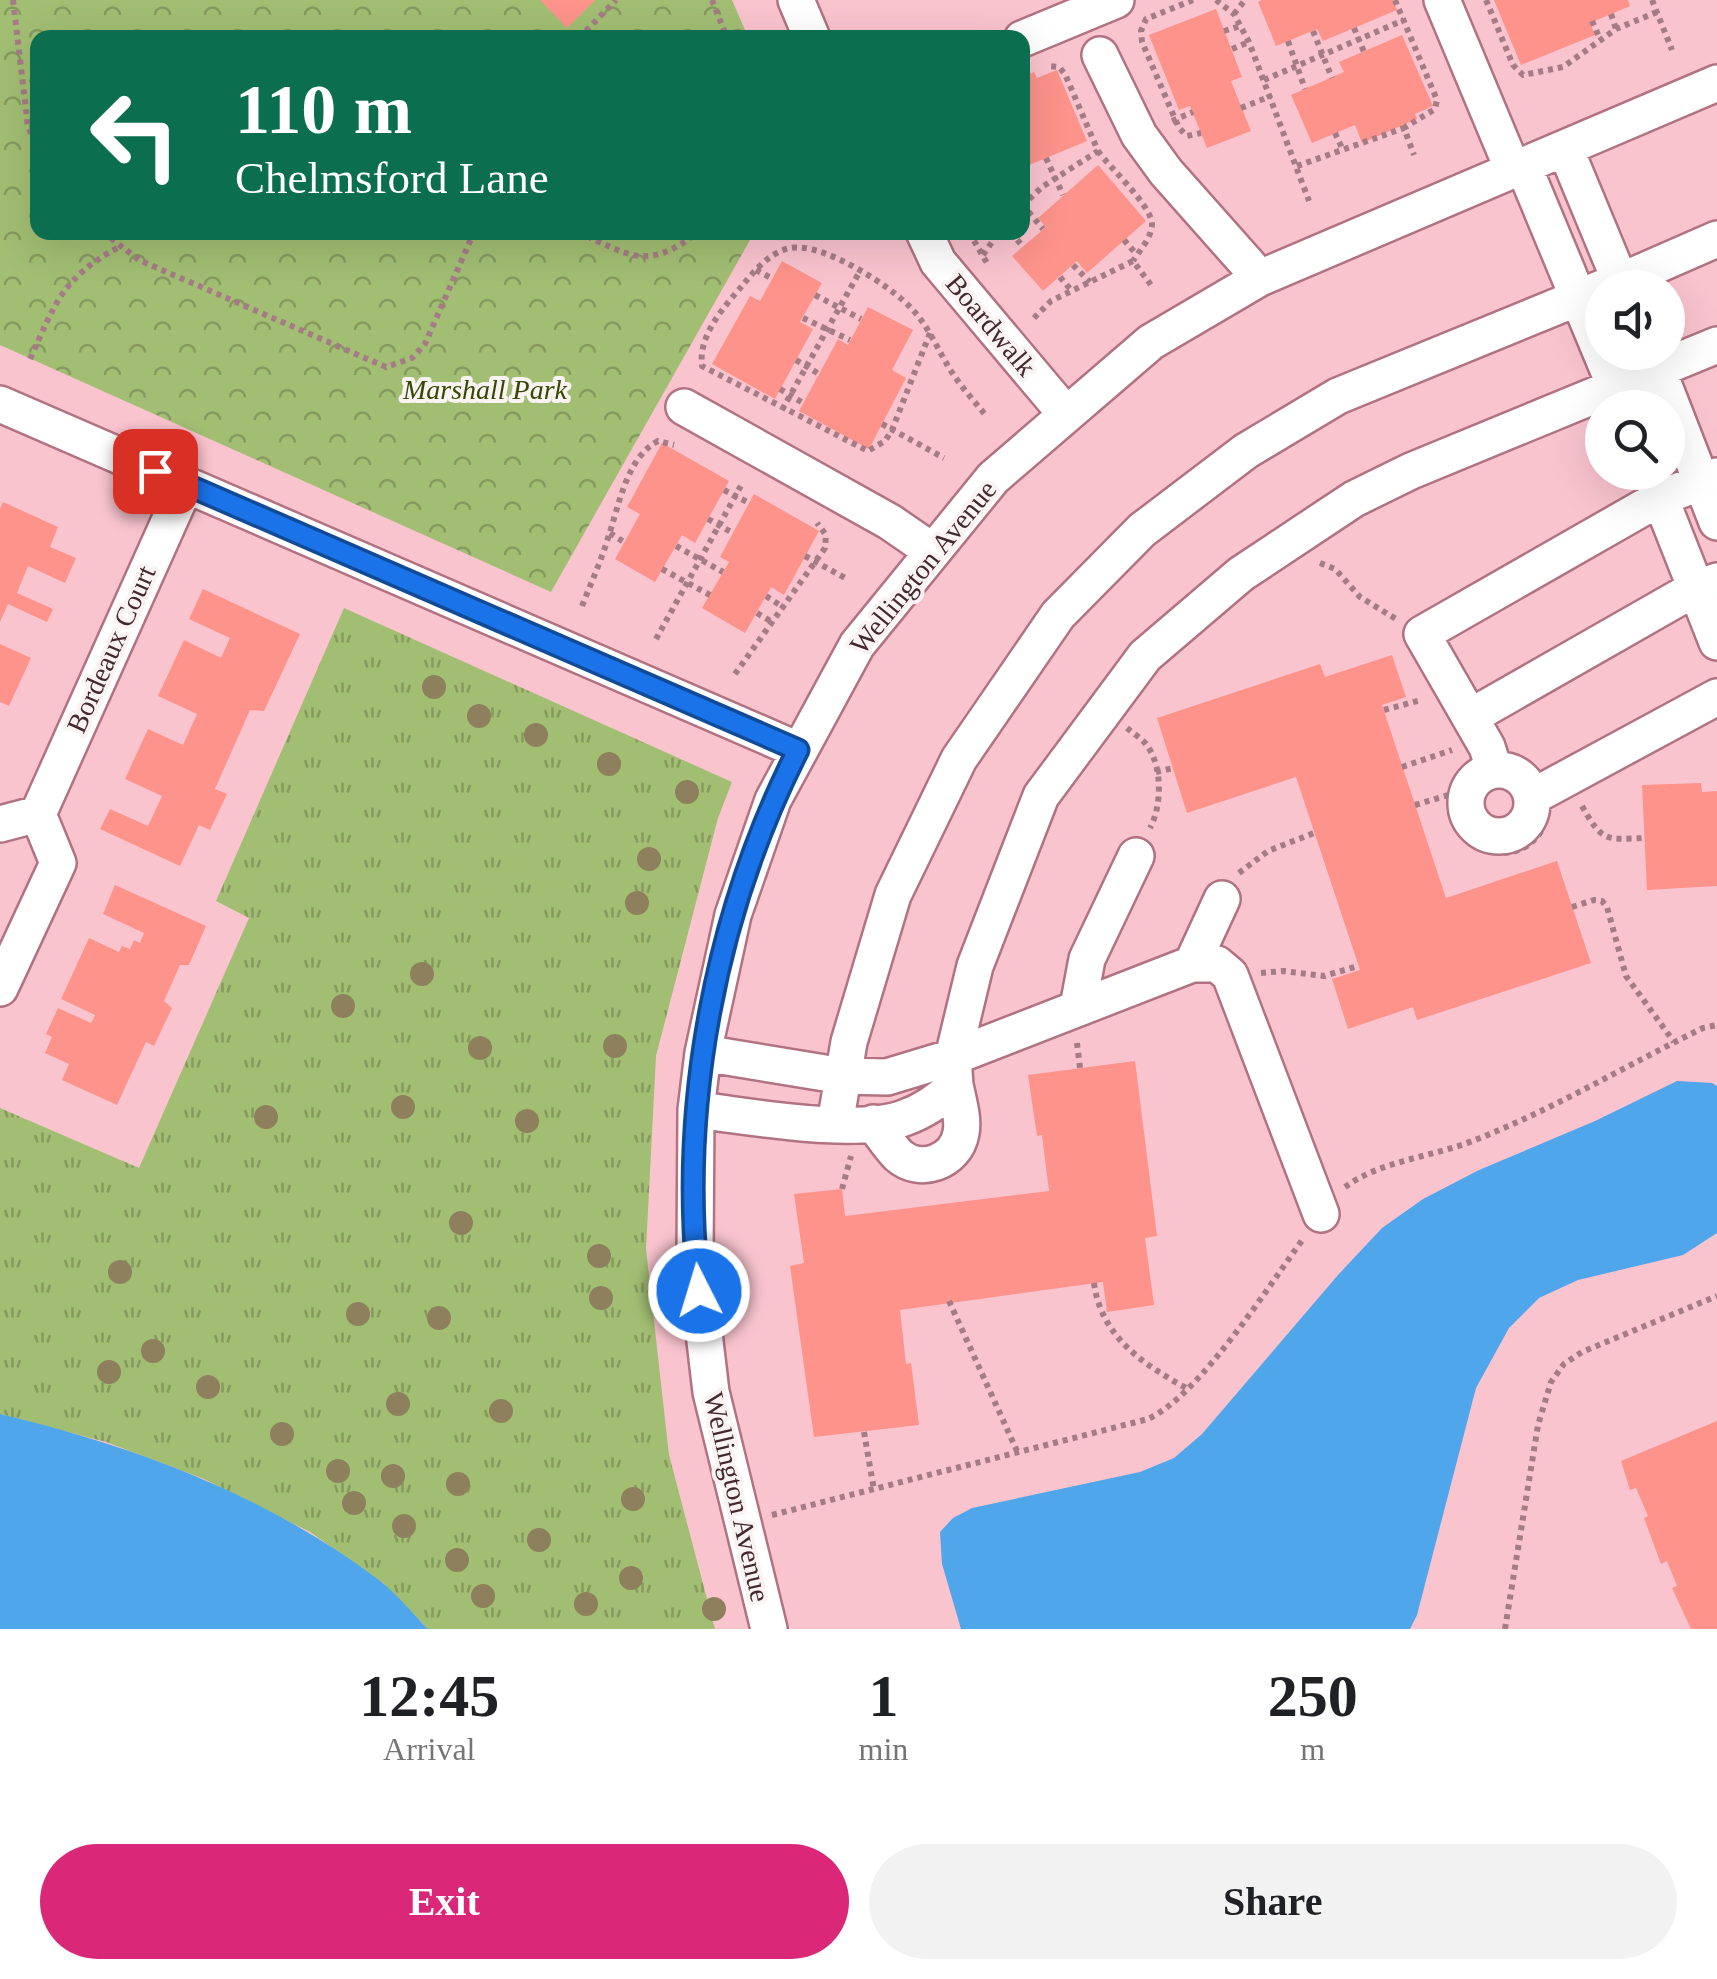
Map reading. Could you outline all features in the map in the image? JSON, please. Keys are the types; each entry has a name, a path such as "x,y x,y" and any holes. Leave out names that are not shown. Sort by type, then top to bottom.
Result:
{"street":[{"path":"796,0 809,30"},
{"path":"1030,53 1116,0"},
{"path":"1442,0 1518,168 1592,270"},
{"path":"1100,55 1148,148 1194,206 1260,278"},
{"name":"Wellington Avenue","path":"769,1629 710,1392 695,1257 696,1110 703,1053 733,915 773,800 857,645 993,478 1151,342 1260,278 1717,83"},
{"path":"1565,148 1600,270"},
{"path":"1648,270 1717,239"},
{"name":"Boardwalk","path":"928,240 938,262 1065,413"},
{"path":"954,1071 962,1128 960,1140 955,1150 936,1163 922,1165 899,1156 854,1129 844,1076 850,1042 893,895 958,760 1058,615 1142,530 1262,442 1338,396 1585,297"},
{"path":"1685,354 1717,346"},
{"path":"1628,390 1647,370"},
{"path":"1659,370 1709,479 1717,522"},
{"path":"0,404 798,750"},
{"path":"684,408 890,522 932,551"},
{"path":"696,1110 854,1129 902,1120 940,1100 954,1071 974,966 1041,796 1145,656 1241,574 1354,498 1411,470 1585,410"},
{"name":"Bordeaux Court","path":"38,814 186,484"},
{"path":"1494,769 1469,731 1422,634 1647,490"},
{"path":"1658,490 1706,585 1717,642"},
{"path":"1469,731 1706,585"},
{"path":"1532,796 1717,697"},
{"path":"1494,769 1523,778 1532,796 1528,819 1512,834 1501,836 1479,830 1466,812 1465,800 1474,780 1494,769"},
{"path":"0,824 38,814 58,862 0,988"},
{"path":"1078,1007 1087,958 1136,856"},
{"path":"1192,964 1222,899"},
{"path":"703,1053 844,1076 954,1071 1078,1007 1192,964 1217,964 1230,975 1321,1214"}],"path":[{"path":"13,0 30,131"},
{"path":"586,30 616,0"},
{"path":"712,0 724,30"},
{"path":"1193,0 1146,19 1141,31 1142,42 1179,128 1186,136 1201,133"},
{"path":"1216,0 1234,14 1249,42 1309,201"},
{"path":"1234,14 1246,0"},
{"path":"1297,166 1404,128 1435,109 1437,100 1395,0"},
{"path":"1486,0 1513,65 1523,76 1564,66 1616,29 1657,12"},
{"path":"1652,0 1672,50"},
{"path":"1610,14 1616,29"},
{"path":"1264,80 1404,20"},
{"path":"1592,21 1600,39"},
{"path":"1224,32 1240,26"},
{"path":"1354,28 1364,52"},
{"path":"1313,31 1332,78"},
{"path":"1232,50 1249,42"},
{"path":"1288,42 1305,89"},
{"path":"1030,54 1064,74 1098,151 1148,212 1152,226 1135,258 1052,301 1034,318"},
{"path":"1242,108 1272,96"},
{"path":"1404,128 1414,155"},
{"path":"1335,133 1342,148"},
{"path":"1030,199 1098,151"},
{"path":"1046,158 1063,196"},
{"path":"1030,213 1043,229"},
{"path":"111,240 139,260 386,367 412,358 426,344 471,240"},
{"path":"596,240 637,258 660,254 684,240"},
{"path":"983,255 993,240"},
{"path":"1017,240 1023,247"},
{"path":"1124,240 1152,285"},
{"path":"30,359 58,297 71,280 119,247"},
{"path":"930,333 892,430 884,441 868,451 702,366 700,355 716,319 755,270 790,248 808,250 860,271 886,286 913,310 930,333 954,375 987,417"},
{"path":"1073,265 1090,282"},
{"path":"755,270 773,279"},
{"path":"782,410 860,271"},
{"path":"1060,276 1071,290"},
{"path":"815,295 861,320"},
{"path":"803,318 850,340"},
{"path":"796,360 819,374"},
{"path":"780,389 803,404"},
{"path":"882,424 944,458"},
{"path":"582,606 618,502 648,447 667,440 682,449"},
{"path":"728,474 759,491"},
{"path":"656,639 743,482"},
{"path":"724,490 749,504"},
{"path":"735,674 825,548 826,534 820,524 805,516"},
{"path":"708,519 733,533"},
{"path":"610,533 624,542"},
{"path":"676,546 723,572"},
{"path":"806,556 847,579"},
{"path":"662,569 710,595"},
{"path":"766,596 783,607"},
{"path":"757,613 772,622"},
{"path":"1384,710 1423,700"},
{"path":"1103,712 1148,746 1156,772 1158,813 1136,856"},
{"path":"1402,767 1469,731"},
{"path":"1156,772 1173,768"},
{"path":"1415,805 1452,794"},
{"path":"1578,799 1599,834 1610,840 1644,838"},
{"path":"1222,899 1238,873 1268,851 1314,832"},
{"path":"1572,906 1594,900 1602,902 1611,919 1626,976 1674,1042"},
{"path":"1230,975 1283,971 1324,976 1358,966"},
{"path":"742,1522 1148,1419 1165,1411 1188,1390 1338,1192 1359,1177 1475,1140 1583,1092 1703,1028 1717,1026"},
{"path":"842,1189 854,1129"},
{"path":"1094,1284 1096,1302 1120,1342 1141,1362 1188,1390"},
{"path":"1505,1629 1538,1426 1551,1382 1564,1364 1582,1352 1717,1296"},
{"path":"949,1301 1017,1451"},
{"path":"864,1432 874,1490"}],"green space":[{"name":"Marshall Park","path":"0,0 732,0 745,30 30,30 30,240 750,240 551,592 0,345"},
{"path":"344,608 732,782 718,818 656,1056 646,1249 669,1455 715,1629 428,1629 383,1583 310,1532 204,1479 106,1442 0,1414 0,1108 139,1168 249,918 216,901"}],"water":[{"path":"1677,1081 1717,1086 1717,1233 1683,1255 1578,1280 1539,1298 1509,1328 1476,1388 1417,1615 1410,1629 961,1629 942,1564 940,1532 953,1518 972,1508 1140,1472 1174,1458 1202,1434 1382,1228 1423,1199 1479,1170"},
{"path":"0,1414 150,1458 246,1499 292,1523 379,1580 428,1629 0,1629"}],"building":[{"path":"540,0 595,0 567,28"},
{"path":"1393,0 1397,10 1323,41 1317,29 1276,46 1258,2"},
{"path":"1494,0 1628,0 1630,6 1590,23 1595,35 1521,65"},
{"path":"1216,9 1242,77 1231,81 1251,131 1207,148 1190,106 1179,110 1149,35"},
{"path":"1402,35 1433,106 1415,114 1417,119 1362,143 1355,125 1312,143 1291,95 1344,72 1339,62"},
{"path":"1057,70 1087,141 1030,165 1030,74 1034,72 1037,78"},
{"path":"1098,165 1146,221 1087,273 1077,261 1043,291 1012,256 1046,227 1038,218"},
{"path":"782,261 822,283 800,322 813,329 775,399 712,364 750,296 760,301"},
{"path":"868,307 913,330 892,370 906,378 869,449 799,411 838,339 848,345"},
{"path":"662,443 729,481 695,543 682,535 655,582 615,559 640,514 627,507"},
{"path":"754,494 819,531 784,595 771,587 745,633 702,608 729,562 720,557"},
{"path":"3,502 58,527 50,547 76,558 65,583 28,566 17,593 53,609 47,622 8,604 0,622"},
{"path":"203,589 300,634 264,711 250,710 215,789 227,794 210,830 199,825 180,866 100,829 110,809 148,826 162,796 125,779 148,729 183,745 197,714 158,696 184,640 221,658 230,638 189,619"},
{"path":"0,644 31,658 9,706 0,702"},
{"path":"1392,655 1406,697 1382,705 1446,898 1557,861 1591,963 1417,1020 1413,1007 1348,1029 1332,979 1360,970 1296,777 1187,813 1157,718 1320,664 1325,677"},
{"path":"1701,783 1702,792 1717,791 1717,886 1647,890 1642,785"},
{"path":"115,885 206,926 189,965 180,965 164,1001 172,1008 154,1046 146,1042 117,1105 62,1080 69,1064 45,1053 52,1037 46,1034 58,1008 91,1023 95,1015 61,999 89,938 119,952 122,946 130,949 134,940 140,943 144,933 103,914"},
{"path":"1135,1061 1157,1236 1145,1238 1154,1305 1107,1312 1103,1282 900,1310 919,1425 814,1437 790,1266 804,1263 794,1194 842,1189 845,1216 1049,1191 1042,1135 1037,1136 1028,1075"},
{"path":"1717,1421 1717,1629 1691,1629 1672,1588 1677,1586 1667,1561 1661,1564 1644,1518 1648,1516 1636,1488 1630,1490 1621,1461"}],"route":[{"path":"155,471 798,750 773,800 733,915 703,1053 694,1160 699,1291"}]}
